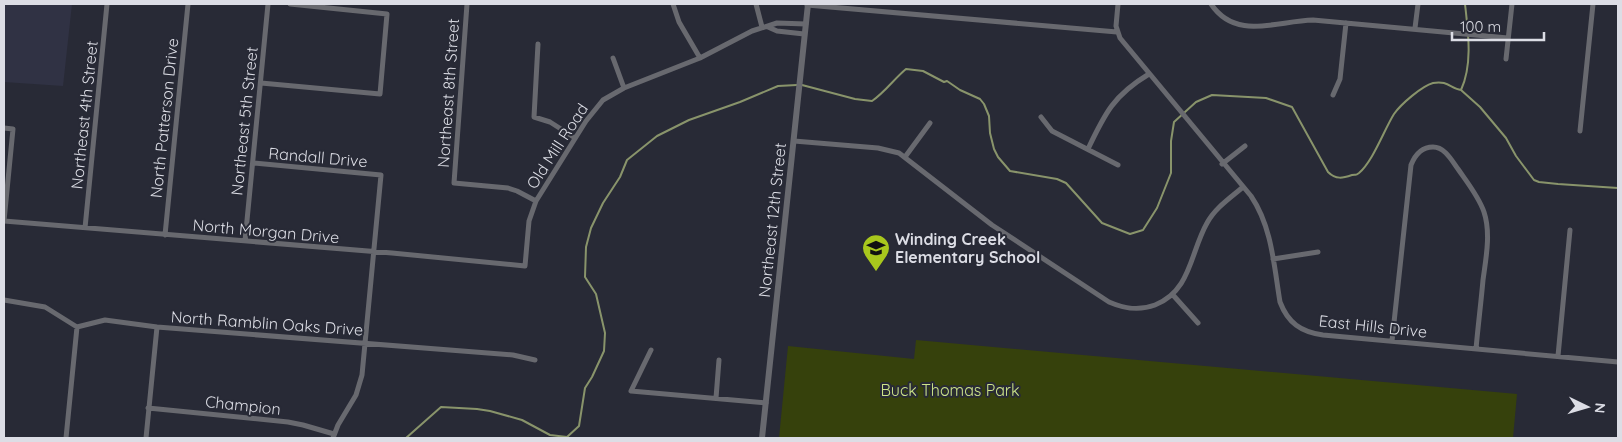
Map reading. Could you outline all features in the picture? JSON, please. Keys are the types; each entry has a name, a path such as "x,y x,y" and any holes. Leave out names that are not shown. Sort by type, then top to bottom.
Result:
{"street":[{"name":"Northeast 4th Street","path":"85,228 107,4"},
{"name":"North Patterson Drive","path":"165,235 188,4"},
{"name":"Northeast 5th Street","path":"245,241 268,4"},
{"path":"261,83 380,94 387,14 290,4"},
{"name":"Northeast 8th Street","path":"467,4 454,183 508,188 536,201"},
{"path":"672,4 679,22 700,58"},
{"path":"756,4 765,27 777,31 804,34"},
{"path":"808,4 1117,32 1118,4"},
{"name":"Northeast 12th Street","path":"762,438 808,4"},
{"path":"1211,4 1220,15 1234,23 1245,26 1257,27 1301,20 1416,28 1508,38"},
{"path":"1416,28 1418,4"},
{"path":"1506,60 1512,4"},
{"path":"1580,131 1593,4"},
{"name":"Old Mill Road","path":"525,266 529,221 536,201 575,138 595,108 603,100 624,88 700,58 741,36 765,27 777,23 806,24"},
{"path":"1333,95 1340,79 1346,23"},
{"name":"East Hills Drive","path":"1117,32 1172,103 1243,187 1263,216 1268,231 1280,302 1284,312 1296,326 1312,334 1618,362"},
{"path":"538,44 534,116 550,122 575,138"},
{"path":"613,58 624,88"},
{"path":"1088,149 1109,108 1116,100 1149,74"},
{"path":"1041,117 1052,132 1118,165"},
{"path":"905,157 930,123"},
{"path":"4,128 13,129 4,221"},
{"path":"794,141 894,151 905,157 992,225 1110,302 1123,308 1137,309 1153,306 1173,295 1185,277 1207,223 1219,207 1243,187"},
{"path":"1222,164 1245,146"},
{"path":"1392,341 1411,165 1420,150 1435,147 1442,150 1449,158 1474,194 1485,214 1488,234 1476,349"},
{"name":"Randall Drive","path":"253,163 381,175 374,253"},
{"name":"North Morgan Drive","path":"4,221 525,266"},
{"path":"1558,356 1570,230"},
{"path":"1273,259 1318,252"},
{"path":"334,436 360,384 374,253"},
{"path":"1173,295 1198,323"},
{"path":"4,300 45,307 77,327 66,438"},
{"name":"North Ramblin Oaks Drive","path":"77,327 105,320 157,327 513,355 535,360"},
{"path":"146,438 157,327"},
{"path":"651,350 631,391 766,403"},
{"path":"716,398 719,360"},
{"name":"Champion","path":"148,408 288,422 334,436"}],"shaded area":[{"path":"4,4 72,4 63,86 4,82"}],"green space":[{"name":"Buck Thomas Park","path":"916,340 1517,394 1513,438 779,438 788,346 914,359"}],"waterway":[{"path":"1461,90 1465,80 1468,58 1465,4"},
{"path":"802,85 855,99 872,101 906,69 923,71 944,82 947,81 960,90 980,99 984,104 989,116 990,133 994,149 1010,171 1057,179 1066,183 1102,223 1130,234 1143,230 1157,208 1171,173 1171,141 1174,122 1196,102 1212,95 1266,98 1292,107 1328,172 1334,176 1343,177 1357,174 1364,168 1397,110 1418,91 1438,82 1461,90 1480,107 1506,138 1516,156 1534,180 1558,184 1618,188"},
{"path":"406,438 441,407 490,411 522,420 550,435 567,437 579,426 585,388 604,351 605,333 596,294 585,277 586,247 591,228 603,203 620,177 627,160 657,136 689,120 778,86 797,85"}],"place":[{"name":"Winding Creek Elementary School","path":"876,272"}]}
